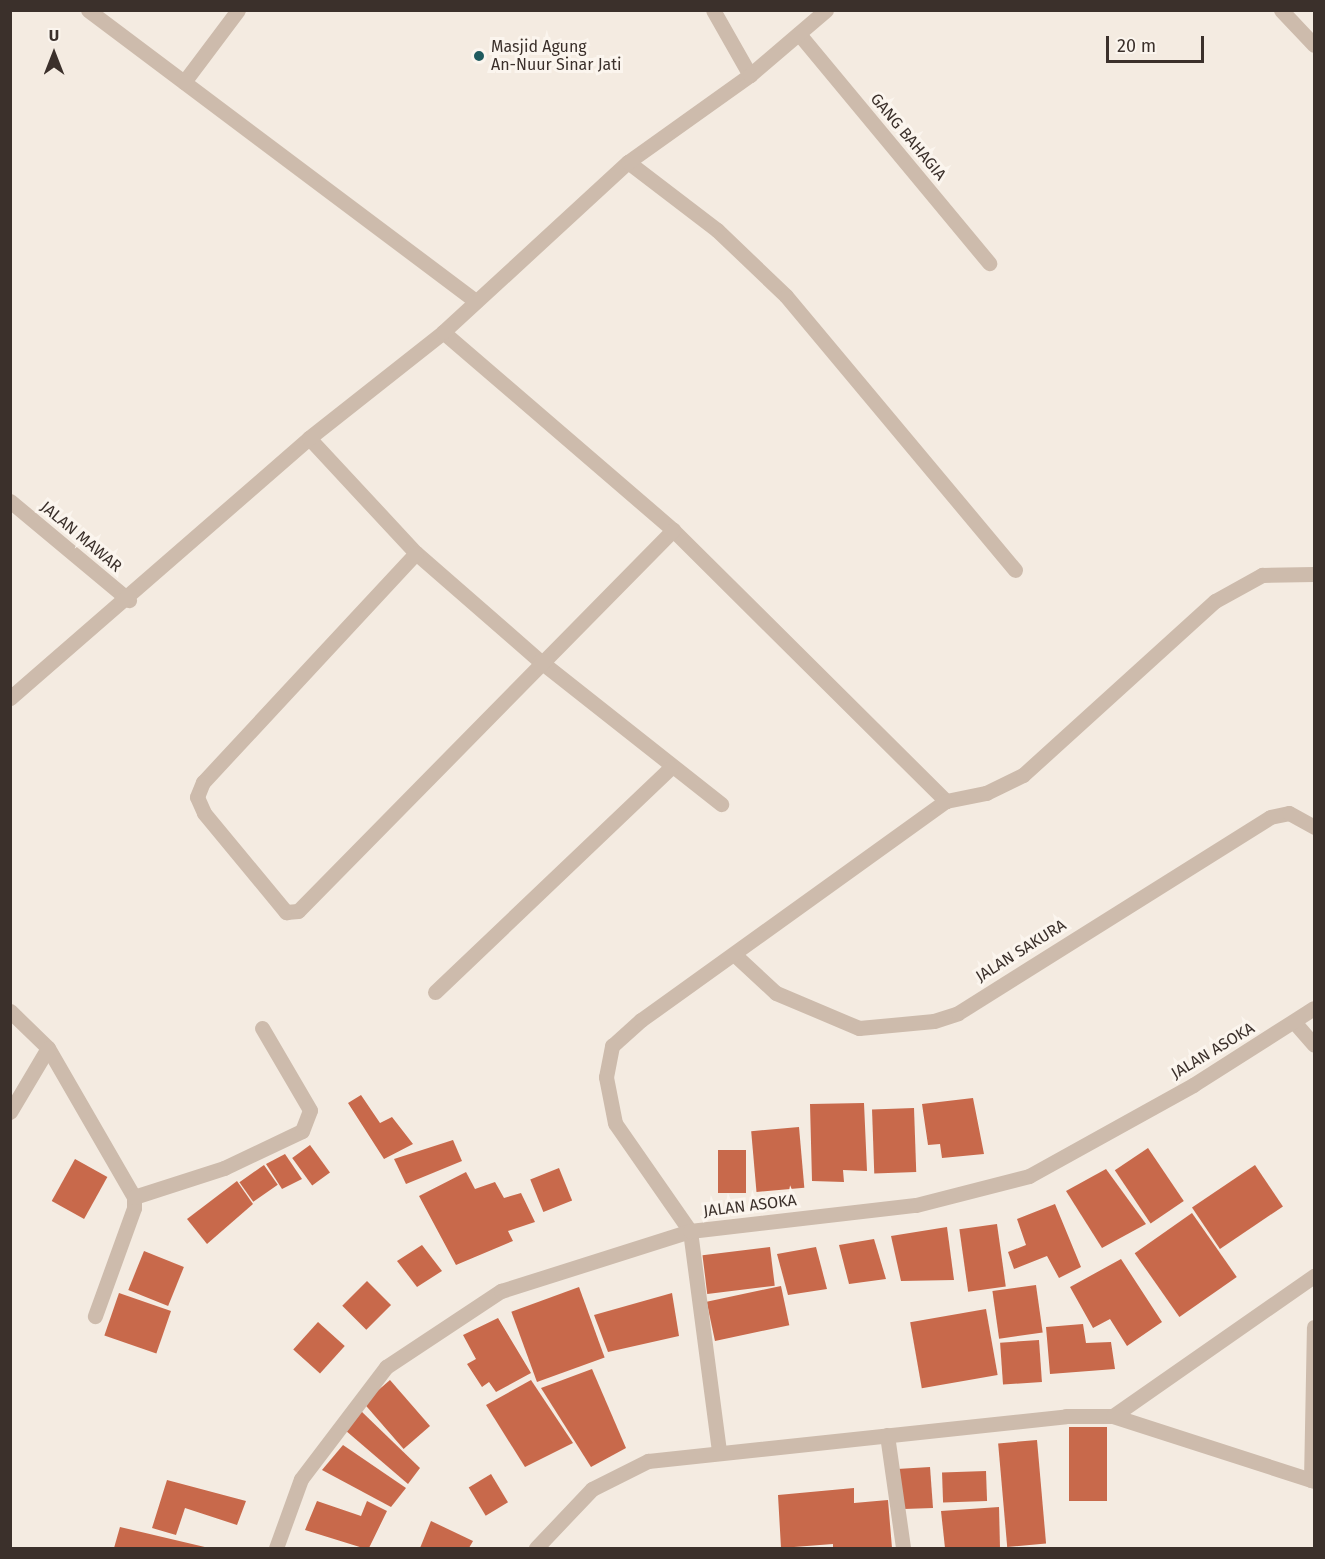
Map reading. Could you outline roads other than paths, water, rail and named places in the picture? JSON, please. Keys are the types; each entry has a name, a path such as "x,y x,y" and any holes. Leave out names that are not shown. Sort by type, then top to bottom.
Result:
{"street":[{"path":"88,10 476,301"},
{"path":"184,82 238,10"},
{"path":"713,10 750,75"},
{"path":"13,693 129,600 309,438 443,332 628,162 750,75 826,10"},
{"path":"1281,10 1314,45"},
{"name":"GANG BAHAGIA","path":"799,34 989,263"},
{"path":"628,162 717,230 786,296 1015,570"},
{"path":"443,332 673,530 946,801"},
{"path":"309,438 416,553 540,661 670,768 722,804"},
{"name":"JALAN MAWAR","path":"10,501 129,600"},
{"path":"416,553 203,782 197,797 204,813 277,906 298,911 540,661 673,530"},
{"path":"719,1451 690,1231 615,1123 606,1077 612,1046 641,1020 736,956 946,801 986,793 1023,775 1215,601 1262,575 1314,574"},
{"path":"435,992 670,768"},
{"name":"JALAN SAKURA","path":"736,956 776,993 859,1028 934,1021 958,1013 1270,817 1289,813 1314,827"},
{"name":"JALAN ASOKA","path":"276,1548 301,1479 386,1367 501,1291 690,1231 916,1205 1029,1176 1295,1023 1314,1008"},
{"path":"10,1011 48,1048 134,1197 134,1208 95,1316"},
{"path":"1295,1023 1314,1046"},
{"path":"134,1197 224,1168 302,1131 310,1110 262,1028"},
{"path":"10,1112 48,1048"},
{"path":"1113,1416 1314,1276"},
{"path":"536,1548 592,1489 648,1461 719,1451 1066,1416 1113,1416 1313,1481 1314,1328"},
{"path":"887,1435 903,1548"}],"place":[{"name":"Masjid Agung An-Nuur Sinar Jati","path":"479,56"}]}
